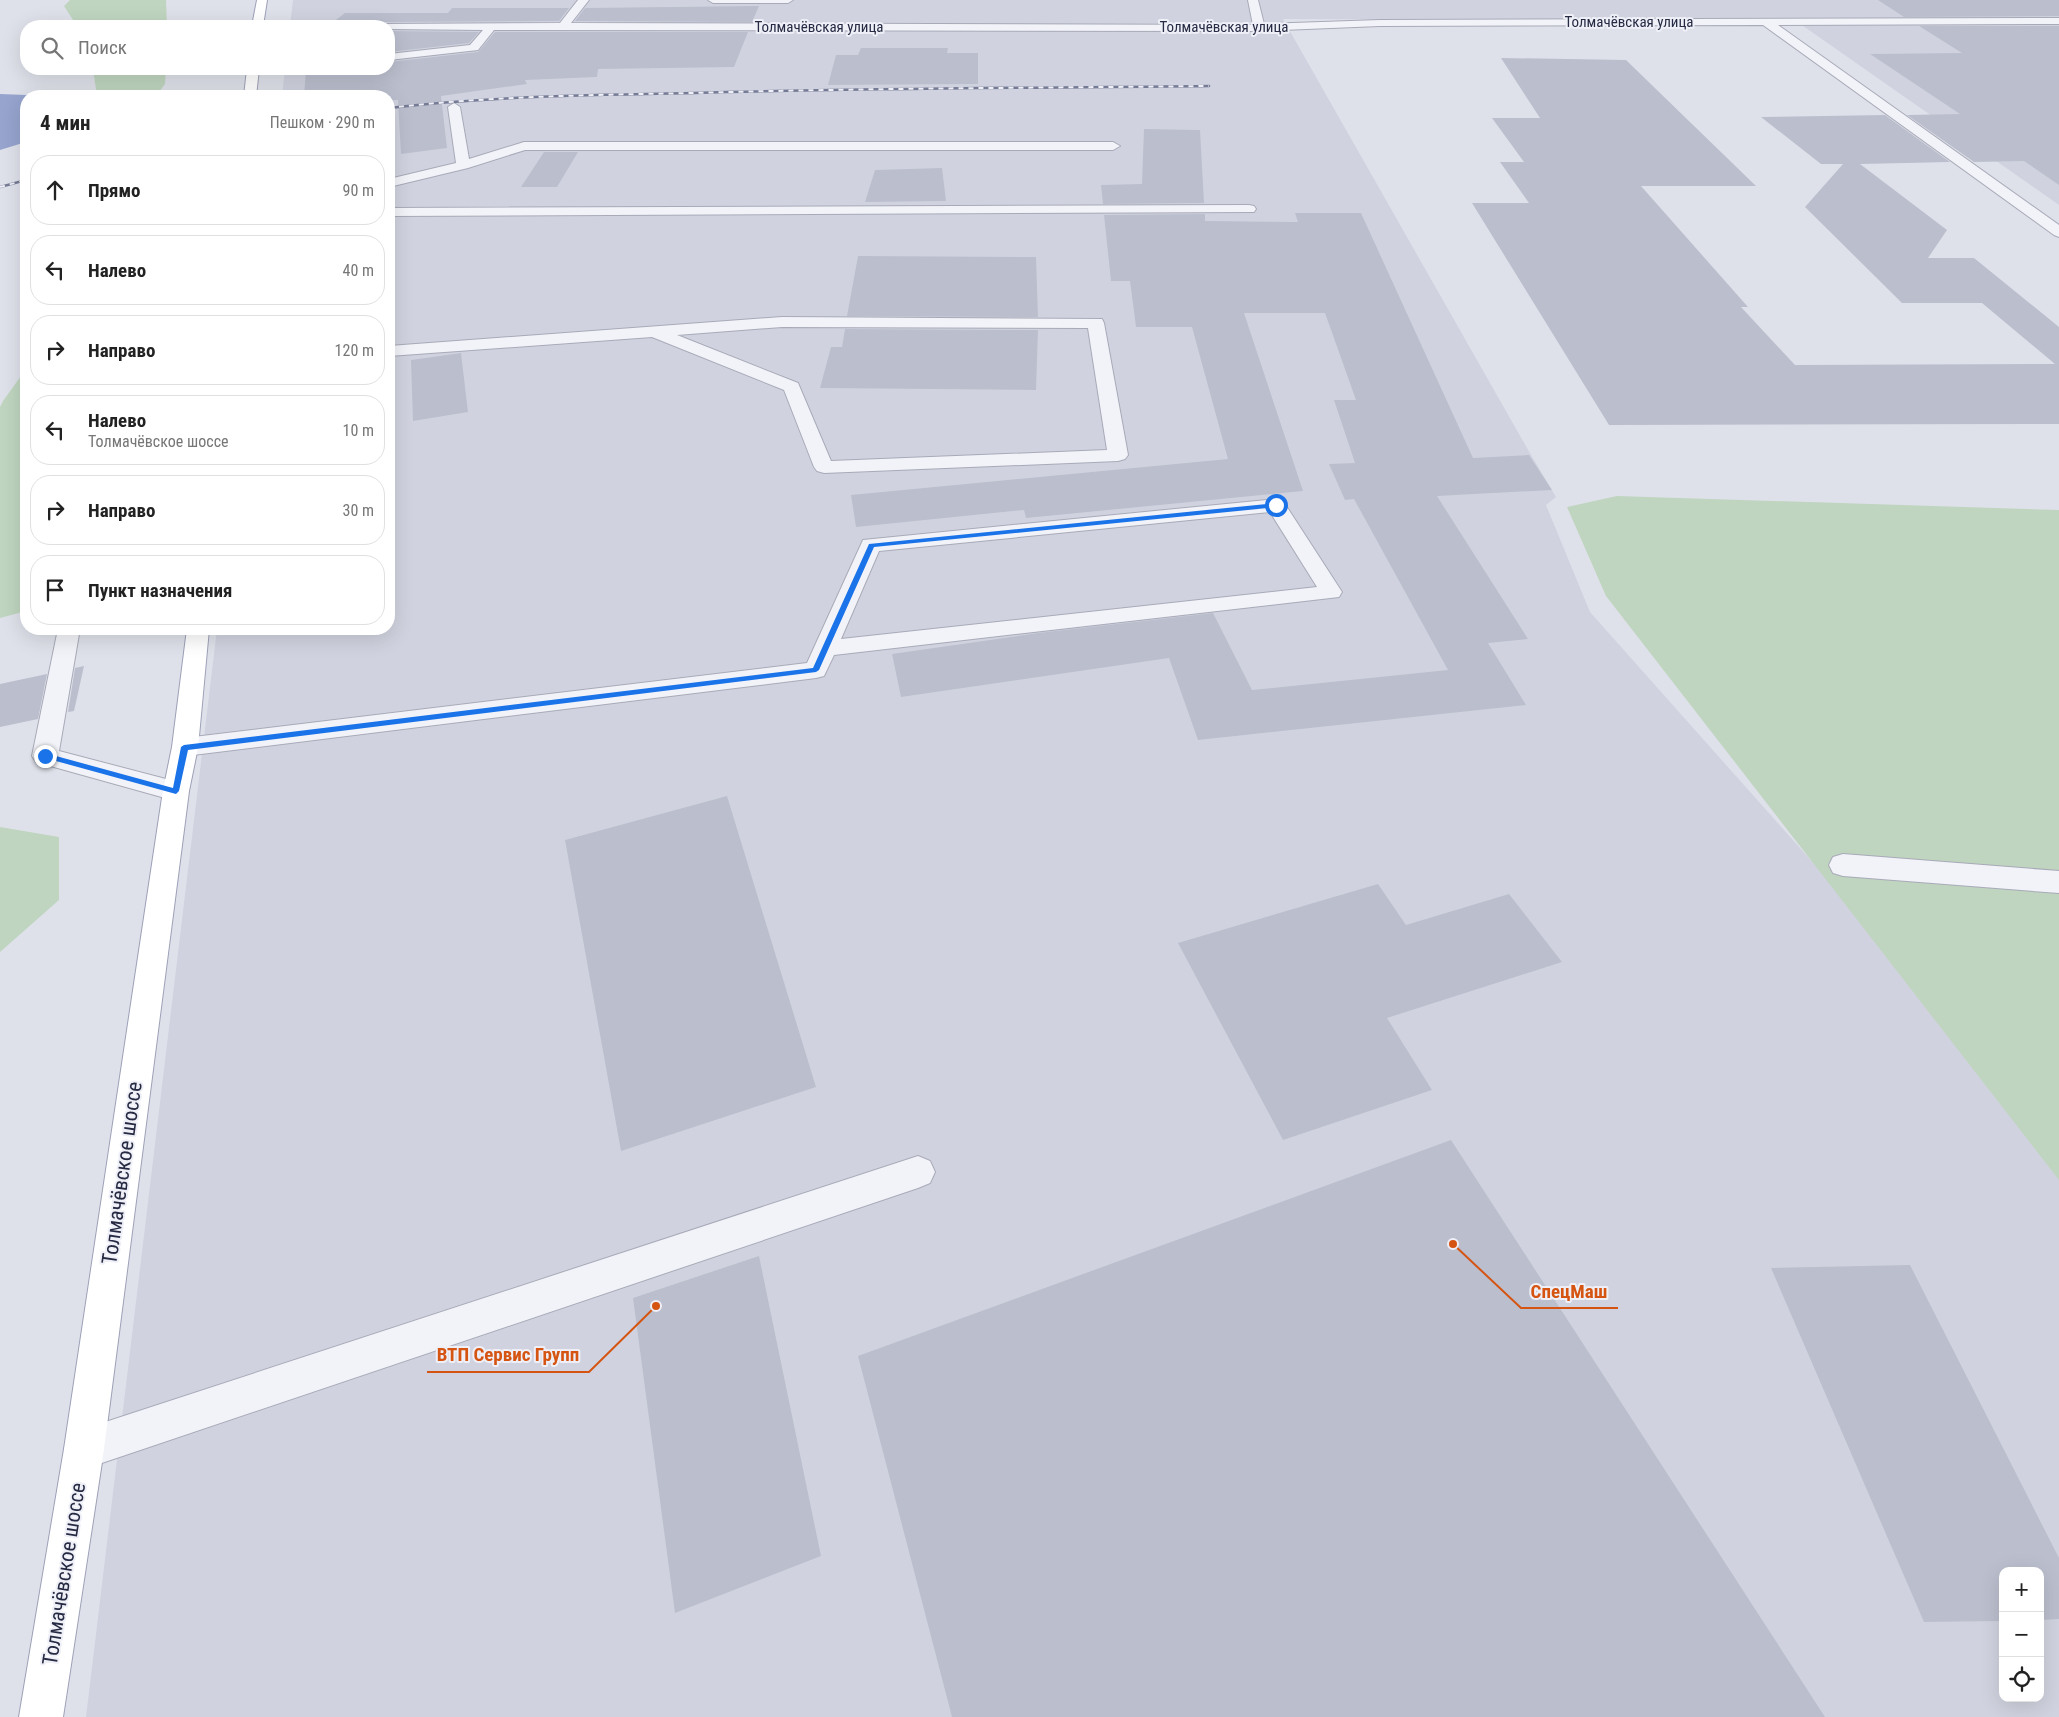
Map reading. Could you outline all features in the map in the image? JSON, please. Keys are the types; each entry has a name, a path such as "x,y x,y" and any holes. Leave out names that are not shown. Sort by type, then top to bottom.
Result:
{"main road":[{"path":"259,20 262,0"},
{"path":"251,90 252,75"},
{"name":"Толмачёвское шоссе","path":"41,1717 84,1448 176,791 184,747 197,635"}],"street":[{"path":"562,26 584,0"},
{"path":"713,0 788,0"},
{"path":"1253,0 1259,28"},
{"name":"Толмачёвская улица","path":"395,26 1259,28 1380,23 2059,21"},
{"path":"1766,22 2059,232"},
{"path":"395,56 474,48 491,26"},
{"path":"454,107 463,165"},
{"path":"395,182 463,165 524,146 1113,146"},
{"path":"395,212 1249,209"},
{"path":"395,351 782,322 1096,323 1118,455 824,467 792,387 656,332"},
{"path":"184,747 816,670 871,545 1276,505 1331,592 826,648"},
{"path":"67,635 45,756 176,791"},
{"path":"1843,865 2059,882"},
{"path":"84,1448 918,1172"}],"shaded area":[{"path":"293,0 2059,0 2059,205 1796,21 1283,19 1556,497 1546,505 1590,612 2059,1139 2059,1717 86,1717 216,635 395,635 395,90 283,90 284,75 395,75 395,20 291,20"}],"green space":[{"path":"70,0 166,0 167,20 73,20 64,6"},
{"path":"94,75 166,75 165,84 160,90 96,90"},
{"path":"20,377 20,613 0,618 0,407"},
{"path":"1617,496 2059,510 2059,1180 1606,596 1567,507"},
{"path":"0,827 59,837 59,900 0,952"}],"water":[{"path":"0,94 20,95 20,144 0,150"}],"building":[{"path":"1878,0 2059,0 2059,16 1904,17"},
{"path":"759,6 752,22 575,21 585,8"},
{"path":"452,8 569,8 559,21 395,22 395,20 336,20 345,13 448,13"},
{"path":"1919,26 2059,26 2059,185 2024,161 1974,162 1907,115 1960,114 1870,54 1962,53"},
{"path":"395,31 479,32 469,43 395,51"},
{"path":"495,32 748,32 734,67 598,69 597,77 525,80 527,84 441,96 447,148 401,154 398,100 395,100 395,90 304,90 306,75 395,75 395,61 478,52"},
{"path":"861,48 948,48 947,53 978,53 978,84 828,85 836,55 858,55"},
{"path":"1501,58 1626,60 1756,186 1641,186 1748,307 1741,307 1795,365 2055,364 1982,303 1902,303 1805,207 1843,164 1821,164 1761,117 1885,115 1950,162 1860,164 1947,230 1928,258 1974,258 2059,327 2059,424 1609,425 1472,203 1529,203 1500,162 1524,162 1492,118 1540,118"},
{"path":"1144,129 1200,130 1204,203 1103,204 1101,185 1142,184"},
{"path":"544,152 578,152 557,187 521,187"},
{"path":"942,168 946,201 865,202 875,170"},
{"path":"1295,213 1361,213 1473,458 1529,455 1552,490 1437,496 1528,639 1488,643 1526,705 1198,740 1169,658 901,697 892,654 1038,633 1213,613 1252,690 1448,670 1354,499 1345,500 1329,464 1355,463 1334,400 1356,400 1325,313 1244,313 1303,491 1026,518 1024,510 856,527 851,495 1228,459 1192,327 1136,327 1130,281 1111,281 1104,215 1205,214 1205,221 1298,222"},
{"path":"858,256 1036,257 1038,317 847,316"},
{"path":"845,329 1038,330 1036,390 820,388 831,347 842,347"},
{"path":"461,353 468,412 413,421 411,360"},
{"path":"84,666 74,711 68,712 75,668"},
{"path":"47,674 38,719 0,727 0,684"},
{"path":"727,796 816,1087 621,1151 565,840"},
{"path":"1378,884 1406,925 1509,894 1562,962 1387,1018 1432,1090 1283,1140 1178,943"},
{"path":"1451,1140 1825,1717 952,1717 858,1356"},
{"path":"759,1256 821,1556 675,1613 633,1298"},
{"path":"1910,1265 2059,1558 2059,1619 2044,1620 2044,1567 1999,1567 1999,1621 1924,1622 1771,1268"}],"railway":[{"path":"395,107 465,101 579,95 822,90 1209,86"},
{"path":"0,187 20,182"}],"place":[{"name":"СпецМаш","path":"1453,1244"},
{"name":"ВТП Сервис Групп","path":"656,1306"}],"route":[{"path":"45,756 176,791 184,747 816,670 871,545 1276,505"}]}
